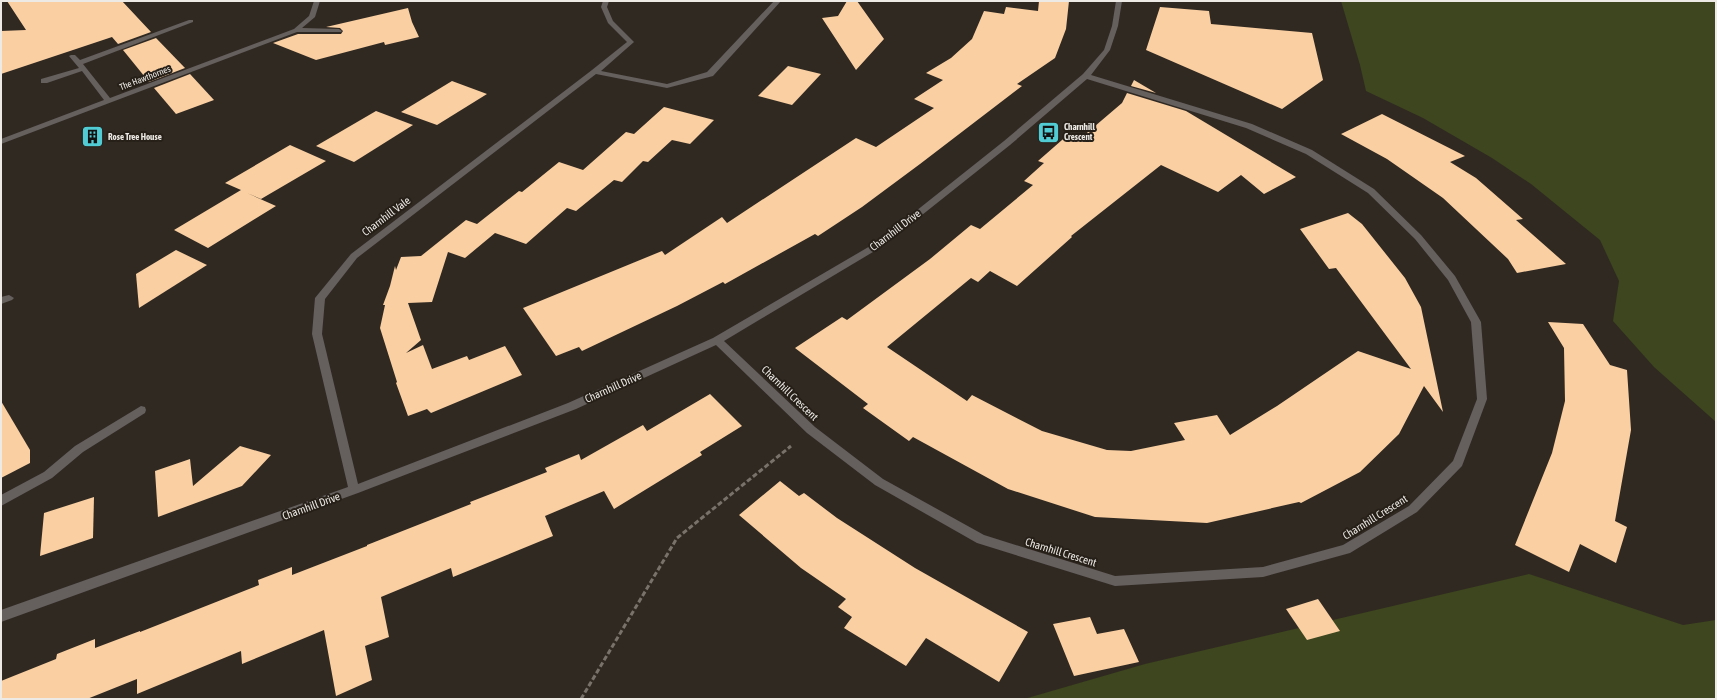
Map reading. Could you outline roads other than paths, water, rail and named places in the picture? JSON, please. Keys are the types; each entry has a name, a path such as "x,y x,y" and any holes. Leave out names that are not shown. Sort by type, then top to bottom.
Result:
{"street":[{"name":"The Hawthornes","path":"1,142 296,30 312,17 317,1"},
{"name":"Charnhill Vale","path":"354,490 317,334 320,298 354,256 595,72 631,42 610,22 604,7 606,1"},
{"path":"595,72 667,86 710,74 778,1"},
{"name":"Charnhill Drive","path":"1,616 354,490 572,406 717,340 880,244 1007,143 1086,76 1107,50 1115,26 1119,1"},
{"path":"44,81 191,21"},
{"name":"The Hawthornes","path":"296,30 339,31"},
{"path":"73,56 109,101"},
{"name":"Charnhill Crescent","path":"717,340 810,430 879,482 981,539 1115,581 1264,572 1346,549 1413,509 1458,463 1482,400 1476,322 1452,278 1418,238 1371,191 1309,152 1249,126 1086,76"},
{"path":"1,501 48,475 79,449 141,410"}],"place":[{"name":"Charnhill Crescent","path":"1048,132"},
{"name":"Rose Tree House","path":"93,137"}]}
